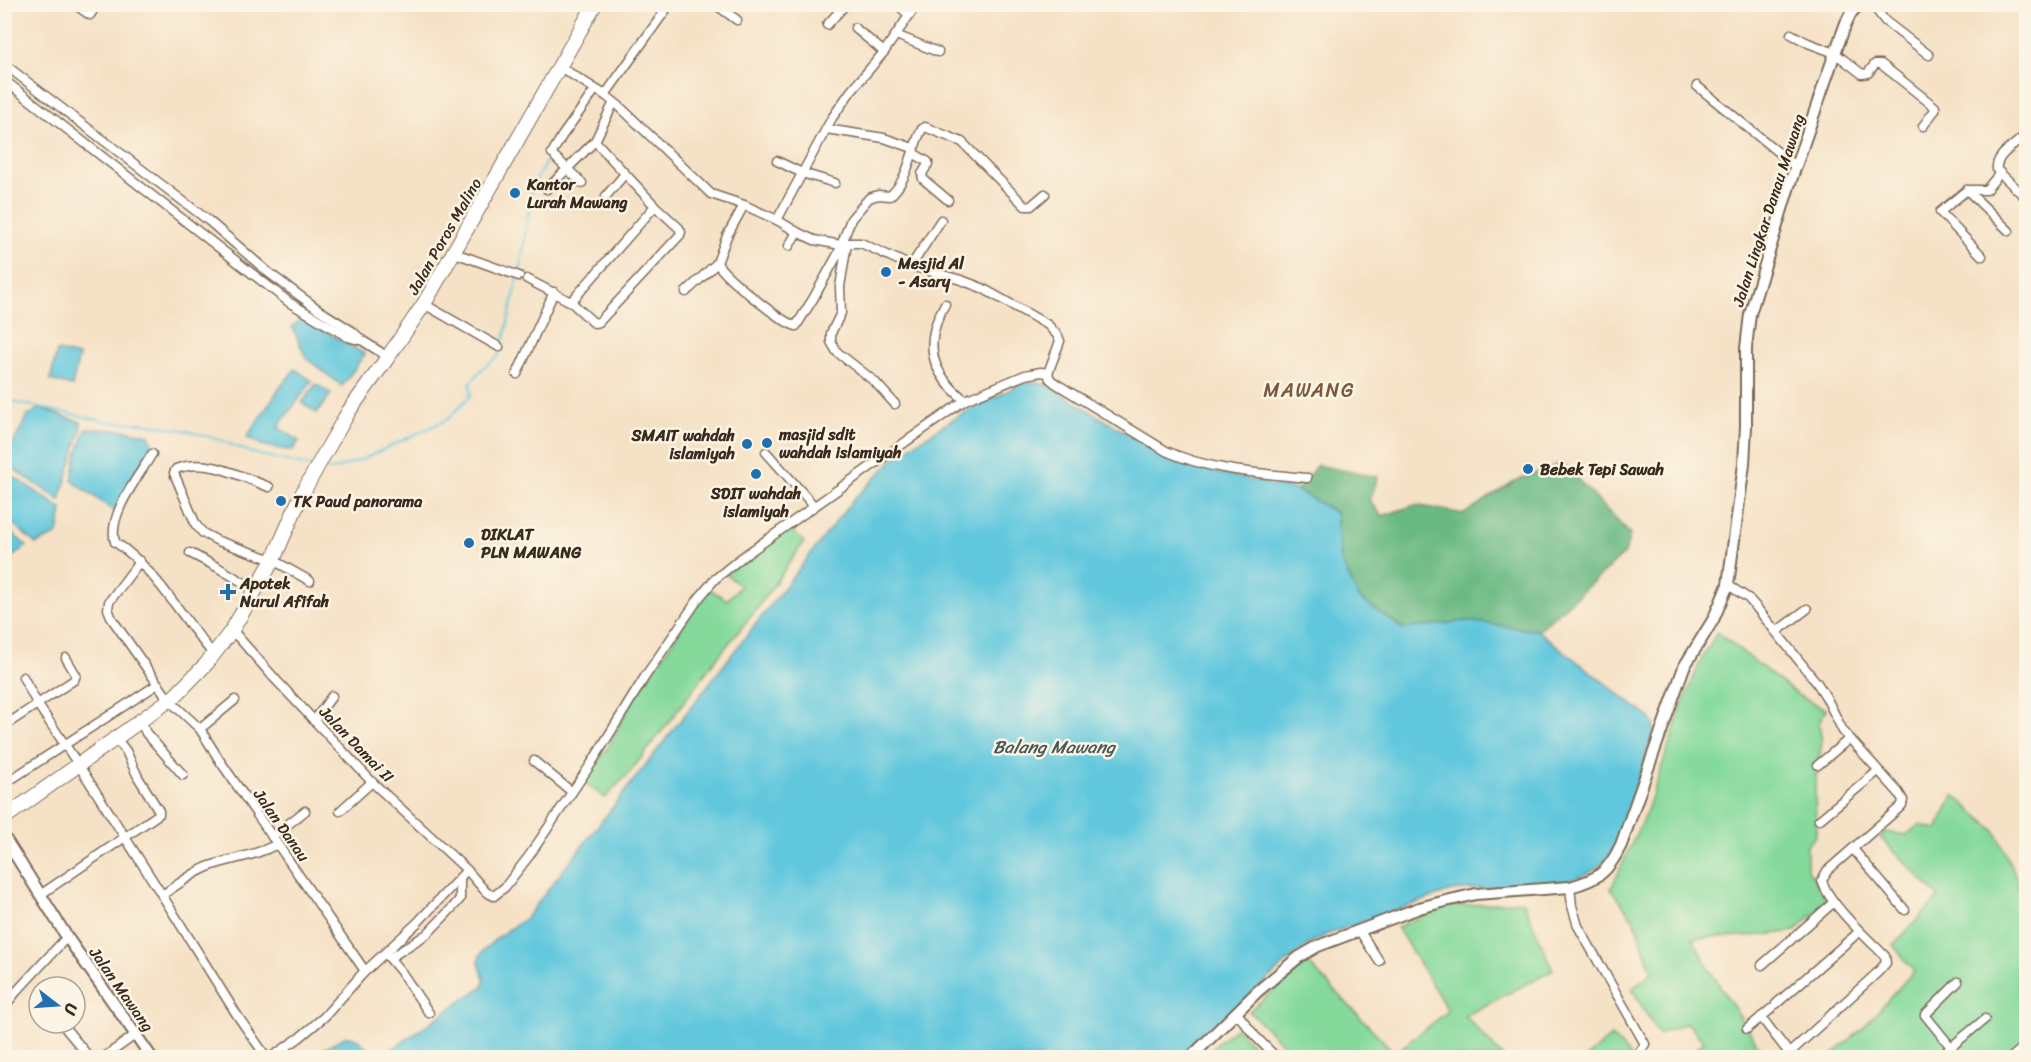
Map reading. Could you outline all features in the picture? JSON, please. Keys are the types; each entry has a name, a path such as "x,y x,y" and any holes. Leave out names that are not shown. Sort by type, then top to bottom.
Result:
{"main road":[{"name":"Jalan Poros Malino","path":"4,818 169,700 214,655 232,630 273,560 311,477 349,411 424,304 595,4"}],"street":[{"path":"74,4 90,15 97,4"},
{"path":"582,183 554,156 562,136 670,4"},
{"path":"715,4 737,20"},
{"path":"827,25 846,4"},
{"path":"897,4 909,15"},
{"path":"777,219 826,129 851,91 884,52 917,4"},
{"name":"Jalan Lingkar Danau Mawang","path":"1190,1058 1258,992 1299,957 1318,946 1419,908 1476,894 1570,887 1585,883 1600,876 1612,863 1621,845 1683,667 1713,620 1728,585 1743,464 1746,426 1746,348 1750,314 1835,53 1846,23 1859,4"},
{"path":"1872,4 1885,21 1929,55"},
{"path":"855,28 884,52"},
{"path":"1791,34 1835,53 1862,74 1868,73 1875,64 1881,64 1934,104 1935,110 1923,126"},
{"path":"896,35 938,52"},
{"path":"4,64 210,221 269,273 388,357"},
{"path":"560,67 614,102 711,194 777,219 814,240 869,245 911,266 943,274 982,288 1048,325 1060,341 1048,373 1050,379 1166,451 1215,467 1307,478"},
{"path":"4,80 290,303 348,337 363,341"},
{"path":"1697,86 1796,167"},
{"path":"547,189 595,141 614,102"},
{"path":"895,404 874,381 837,352 831,342 831,333 842,310 840,287 844,244 851,219 869,198 879,195 890,196 893,193 907,171 913,150 922,129 925,128 951,136 969,147 1025,206 1031,206 1045,194"},
{"path":"826,129 884,138 913,150 928,164 922,174 923,179 948,200"},
{"path":"2025,139 1998,159 1996,166 2000,173 2026,198"},
{"path":"452,252 523,277 571,302 594,323 599,322 675,241 680,235 680,230 624,175 595,141"},
{"path":"777,160 802,173 836,183"},
{"path":"1982,256 1940,212 1967,190 1986,190 2000,173"},
{"path":"606,196 624,175"},
{"path":"1967,190 2008,231"},
{"path":"686,292 717,263 727,236 744,205"},
{"path":"571,302 655,206"},
{"path":"911,266 940,220"},
{"path":"789,246 797,232"},
{"path":"717,263 731,279 773,312 796,326 844,244"},
{"path":"517,374 554,292"},
{"path":"424,304 499,347"},
{"path":"945,304 937,317 931,350 933,359 950,389 965,400"},
{"path":"534,761 572,792 646,675 699,598 715,579 741,558 965,400 1025,375 1048,373"},
{"path":"766,452 814,506"},
{"path":"152,454 117,513 114,529 115,542 140,561 152,574 214,655"},
{"path":"269,487 208,465 188,465 174,471 196,525 202,533 273,560 310,581"},
{"path":"189,553 256,590"},
{"name":"Jalan Danau","path":"140,561 109,602 108,609 117,628 169,700 200,729 362,974"},
{"path":"1728,585 1748,598 1776,632 1822,690 1843,731 1898,792 1903,802 1822,877 1824,888 1834,902 1885,956 1886,963 1786,1055 1761,1017"},
{"path":"1776,632 1807,609"},
{"name":"Jalan Damai II","path":"232,630 314,722 372,782 467,870 489,895 494,896 499,893 529,856 572,792"},
{"path":"4,726 75,678 75,673 66,658"},
{"path":"23,677 38,705 237,1015 268,1058 299,1038 324,1017 362,974 427,934 460,899 459,878"},
{"path":"4,784 158,684"},
{"path":"314,722 332,696"},
{"path":"200,729 235,700"},
{"path":"140,720 146,734 183,775"},
{"path":"39,896 155,818 159,812 138,777 126,751 115,737"},
{"path":"1818,765 1849,739"},
{"path":"1819,820 1878,771"},
{"path":"340,811 372,782"},
{"path":"162,895 209,866 255,854 275,841 305,811"},
{"name":"Jalan Mawang","path":"4,837 39,896 152,1058"},
{"path":"1853,849 1905,910"},
{"path":"388,956 467,870"},
{"path":"1570,887 1572,906 1578,926 1645,1044 1636,1058"},
{"path":"1762,965 1834,902"},
{"path":"1359,930 1379,961"},
{"path":"1747,1029 1860,931"},
{"path":"4,1007 67,937"},
{"path":"388,956 428,1011"},
{"path":"1951,1047 1925,1015 1959,982"},
{"path":"1237,1013 1255,1036 1277,1058"},
{"path":"1940,1058 1985,1019"},
{"path":"71,1035 90,1058"},
{"path":"104,1058 135,1035"},
{"path":"2011,1058 2020,1050"}],"green space":[{"path":"1562,463 1630,534 1625,553 1538,631 1467,621 1404,629 1359,598 1341,560 1336,513 1297,490 1317,465 1378,477 1370,501 1382,516 1415,505 1464,514 1513,482"},
{"path":"789,528 804,542 756,610 669,722 630,772 605,798 584,782 606,751 632,702 708,588 727,600 740,586 726,574 758,547"},
{"path":"1717,632 1799,696 1826,709 1819,723 1822,742 1815,784 1816,836 1807,845 1807,868 1828,901 1795,931 1766,935 1693,938 1709,969 1766,1057 1686,1057 1704,1042 1687,1023 1658,1034 1632,989 1652,972 1634,920 1611,889 1648,808 1682,706 1700,662"},
{"path":"1954,795 1996,832 2026,900 2026,1057 1829,1058 1863,1028 1914,971 1893,945 1939,897 1880,837 1886,832 1906,835 1919,825 1937,829"},
{"path":"1523,901 1553,970 1465,1016 1503,1057 1296,1057 1249,1011 1307,962 1395,1053 1448,1011 1397,927 1444,907"},
{"path":"1236,1027 1263,1057 1202,1057"},
{"path":"1611,1036 1632,1057 1586,1058"}],"water":[{"path":"303,319 365,354 342,386 306,358 292,326"},
{"path":"57,351 79,356 72,386 50,380"},
{"path":"295,369 312,381 278,427 299,441 292,451 261,445 247,437"},
{"name":"Balang Mawang","path":"1037,382 1050,387 1183,465 1297,490 1336,513 1341,560 1359,598 1403,629 1467,621 1538,631 1651,719 1654,733 1615,847 1606,860 1589,873 1567,881 1451,891 1328,934 1297,953 1182,1057 307,1058 345,1037 356,1039 374,1052 385,1054 483,986 484,979 479,963 481,954 492,942 526,918 852,501 899,454 958,416 1023,383"},
{"path":"316,384 331,394 317,413 302,403"},
{"path":"39,408 81,422 81,430 60,500 5,463 27,417"},
{"path":"86,429 125,430 149,435 154,448 116,512 72,481 76,458"},
{"path":"7,472 62,509 58,534 36,544 5,517 4,474"},
{"path":"4,527 27,546 5,562 4,562"}],"waterway":[{"path":"599,88 608,81 662,4"},
{"path":"520,273 532,187 550,155"},
{"path":"321,468 332,470 361,460 448,419 471,395 470,383 498,356 518,278"},
{"path":"4,400 114,423 144,423 188,431 220,440 252,453 312,467"}],"place":[{"name":"Kantor Lurah Mawang","path":"515,193"},
{"name":"Mesjid Al - Asary","path":"886,272"},
{"name":"masjid sdit wahdah islamiyah","path":"767,443"},
{"name":"SMAIT wahdah islamiyah","path":"747,444"},
{"name":"Bebek Tepi Sawah","path":"1528,469"},
{"name":"SDIT wahdah islamiyah","path":"756,474"},
{"name":"TK Paud panorama","path":"281,501"},
{"name":"DIKLAT PLN MAWANG","path":"469,543"},
{"name":"Apotek Nurul Afifah","path":"228,592"}],"district":[{"name":"MAWANG","path":"1309,390"}]}
